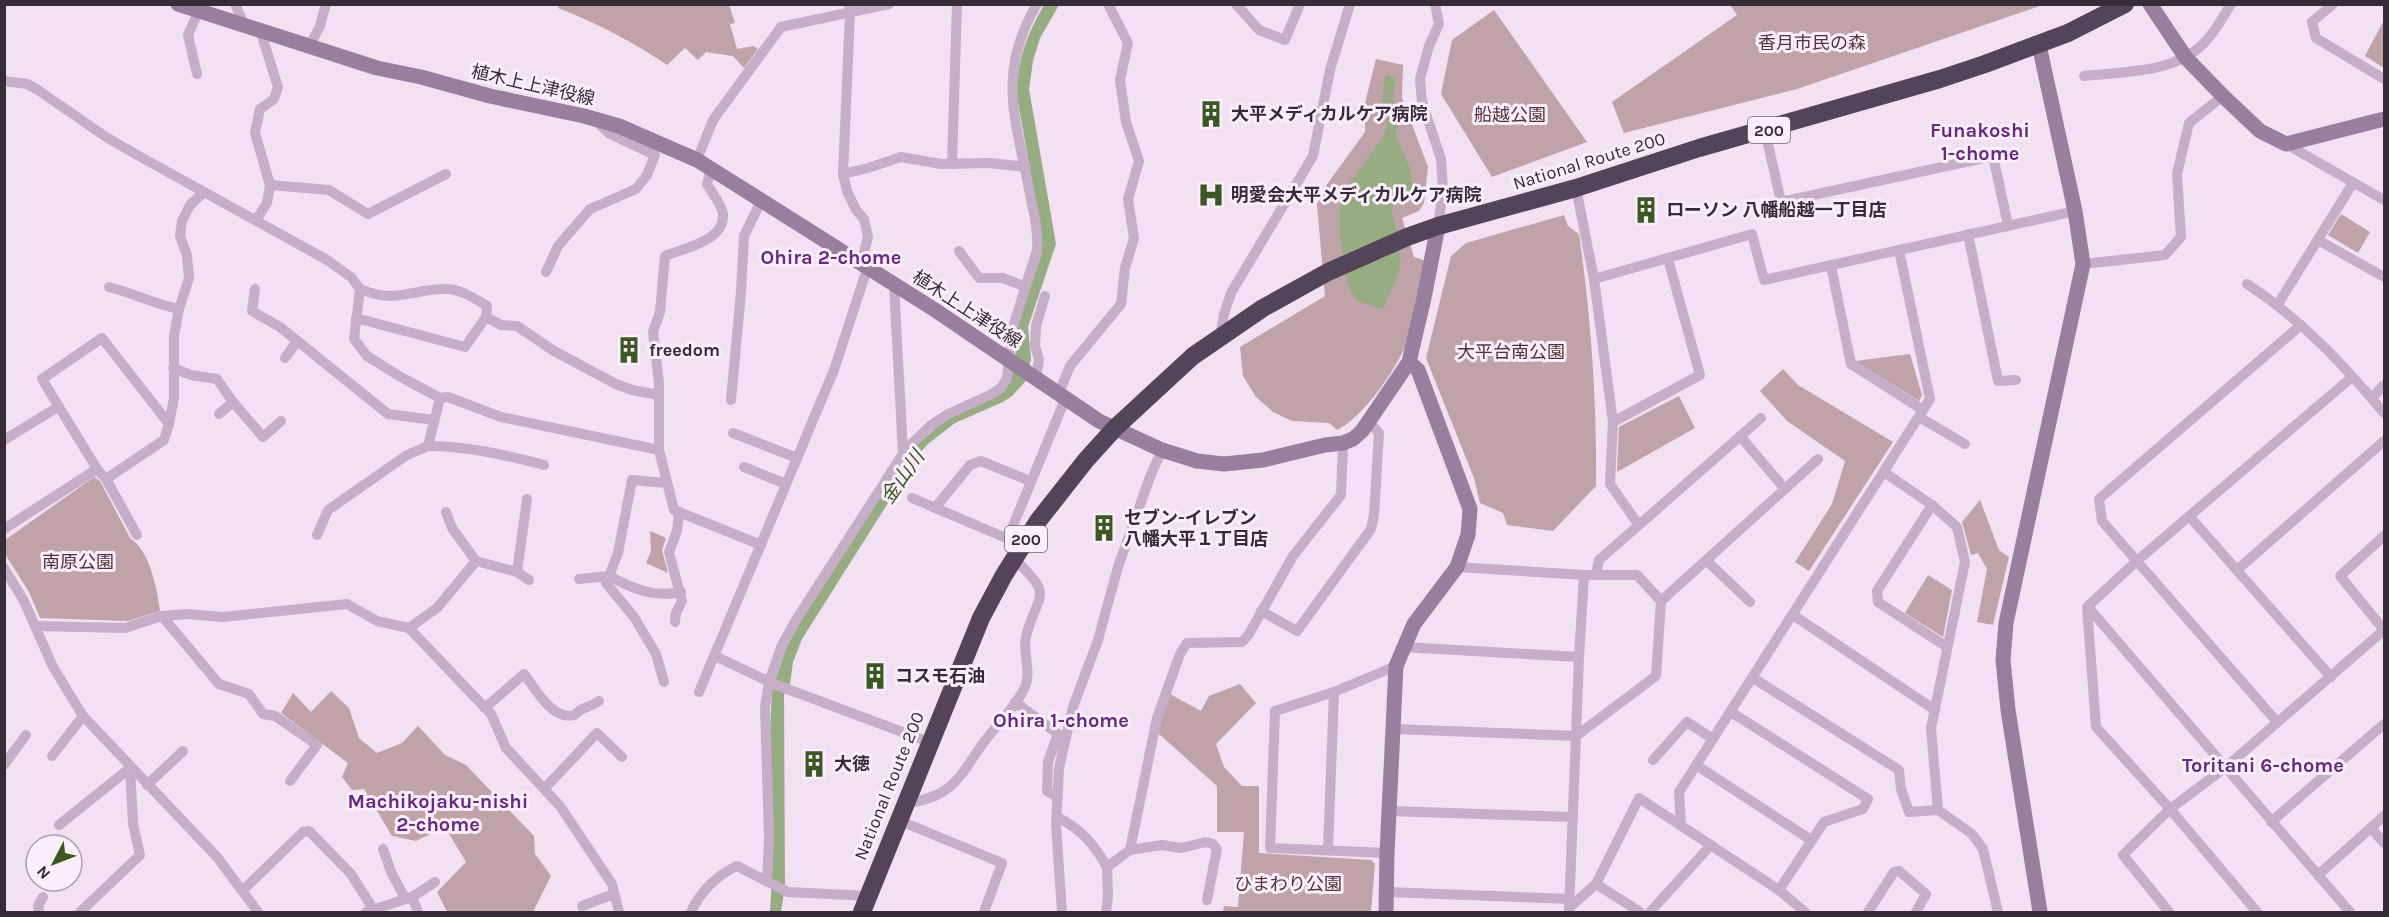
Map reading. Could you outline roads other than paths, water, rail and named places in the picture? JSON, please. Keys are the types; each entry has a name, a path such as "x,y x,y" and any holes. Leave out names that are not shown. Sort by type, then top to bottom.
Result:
{"highway":[{"name":"National Route 200","path":"865,904 929,742 981,618 1014,547 1115,428 1192,356 1263,308 1328,272 1407,237 1438,226 1576,188 1699,148 1765,131 1940,79 2039,45 2125,4"}],"street":[{"name":"植木上上津役線","path":"178,4 377,68 594,119 628,130 697,160 1033,375 1099,421 1162,450 1197,460 1224,464 1263,460 1343,443 1362,431 1409,362 1438,226"},
{"path":"234,4 244,24"},
{"path":"309,47 320,26 326,4"},
{"path":"697,160 713,120 781,27 850,9 889,4"},
{"path":"952,164 957,4"},
{"path":"768,882 765,707 782,645 903,453 930,426 948,414 1001,388 1013,363 1012,330 1037,250 1038,237 1026,167 1013,116 1011,77 1017,44 1036,4"},
{"path":"902,812 945,791 966,770 983,742 1025,686 1028,668 1025,639 1041,601 1039,587 1014,547 1010,533 1062,395 1070,366 1121,304 1125,268 1134,238 1128,199 1139,161 1126,122 1120,80 1128,43 1108,4"},
{"path":"1236,4 1259,30 1285,40 1300,4"},
{"path":"1220,337 1224,314 1232,293 1313,156 1330,70 1350,4"},
{"path":"1435,4 1438,24 1420,79 1422,102 1441,159 1443,189 1438,226"},
{"path":"2150,4 2186,58 2260,130 2385,200"},
{"path":"2084,76 2167,66 2186,58 2205,43 2232,4"},
{"path":"2333,4 2312,22 2316,38 2385,79"},
{"path":"699,692 834,370 864,267 868,237 864,219 856,210 847,192 843,174 850,9"},
{"path":"197,74 188,35 198,12"},
{"path":"256,220 267,203 270,185 255,133 260,109 274,99 278,87 260,30"},
{"path":"2039,45 2082,249 2082,264 2007,623 2003,660 2008,710 2040,912"},
{"path":"4,81 27,84 38,90 106,137 327,260 351,277 360,289 373,295 390,297 445,288 462,292 487,306 486,316 465,347 356,318"},
{"path":"2082,264 2165,255 2181,237 2177,174 2190,123 2223,96"},
{"path":"546,272 558,246 590,209 636,189 647,175 655,155 610,134 594,119"},
{"path":"2286,144 2384,120"},
{"path":"1765,131 1781,202 1993,156 2008,225"},
{"path":"843,174 901,157 941,164 990,163 1026,167"},
{"path":"711,169 707,184 723,212 722,224 708,239 665,256 660,312 653,332 659,395 659,450 674,510 761,544"},
{"path":"270,185 329,190 368,214 446,174"},
{"path":"2278,304 2353,183"},
{"path":"1576,188 1594,279 1613,422 1610,484 1638,524"},
{"path":"106,479 164,440 174,398 174,336 179,309 189,278 187,255 180,236 182,221 190,205 203,193"},
{"path":"731,400 744,236 761,201"},
{"path":"1594,279 1752,234 1764,280 2075,211"},
{"path":"1968,234 1998,381 2016,380"},
{"path":"2318,240 2385,277"},
{"path":"1681,825 1679,792 1930,399 1899,250"},
{"path":"959,251 979,279 1003,278 1026,287"},
{"path":"1613,422 1700,375 1668,259"},
{"path":"1831,266 1851,364 1965,444"},
{"path":"2247,284 2278,304 2323,343 2385,413"},
{"path":"894,285 903,453"},
{"path":"109,287 133,292 154,304 179,309"},
{"path":"360,289 354,339 368,356 440,398 448,397 501,417 659,450"},
{"path":"255,290 252,311 280,327 388,414 434,420"},
{"path":"1033,375 1038,360 1035,346 1036,326 1045,296"},
{"path":"486,316 501,325 517,326 554,351 616,384 632,390 659,395"},
{"path":"2277,722 2102,521 2098,499 2301,325"},
{"path":"137,535 106,479 97,470 42,379 102,338 169,424"},
{"path":"285,357 297,341"},
{"path":"1386,912 1396,666 1414,624 1457,567 1468,535 1470,509 1418,370 1409,362"},
{"path":"173,368 191,375 217,379 263,437 281,421"},
{"path":"2087,607 2138,560 2190,518 2352,377"},
{"path":"2372,398 2385,385"},
{"path":"428,446 440,398"},
{"path":"219,414 233,402"},
{"path":"4,440 58,407"},
{"path":"1596,574 1599,560 1761,418"},
{"path":"1261,611 1297,631 1371,529 1374,515 1379,433 1368,421"},
{"path":"733,433 797,458"},
{"path":"1740,436 1785,489"},
{"path":"2237,570 2385,441"},
{"path":"1130,850 1157,718 1180,654 1187,643 1242,642 1249,634 1293,556 1341,495 1343,443"},
{"path":"317,535 328,510 407,455 428,446 450,446 544,465"},
{"path":"1062,912 1057,817 1059,768 1073,707 1098,640 1118,567 1162,450"},
{"path":"1394,729 1576,736 1656,676 1661,601 1818,459"},
{"path":"935,508 970,465 981,461 1030,481"},
{"path":"744,467 786,484"},
{"path":"4,529 97,470"},
{"path":"1884,472 1932,505 1957,527 1965,562 1931,728 1938,810"},
{"path":"664,682 656,654 634,617 606,583 618,553 632,480 666,483"},
{"path":"912,498 1014,547"},
{"path":"517,572 527,499"},
{"path":"1932,505 1878,588 1878,602 1947,647"},
{"path":"446,512 452,528 476,561 517,572 529,580"},
{"path":"675,622 676,613 682,601 669,552 677,531 679,512"},
{"path":"2190,518 2331,677"},
{"path":"2169,912 2123,855 2170,809 2226,767 2384,630 2340,576 2385,536"},
{"path":"409,628 437,608 476,561"},
{"path":"1707,561 1750,602"},
{"path":"1457,567 1584,575 1637,575 1661,601"},
{"path":"4,568 35,626 53,667 83,716 217,857 258,912"},
{"path":"1570,906 1584,575"},
{"path":"579,579 609,576 631,587 663,596 681,592"},
{"path":"35,626 125,628 162,616 187,614 223,617 347,604 376,621 409,628 485,708 506,748 560,806 612,884 619,912"},
{"path":"2087,607 2350,912"},
{"path":"2087,607 2096,727 2170,809 2257,912"},
{"path":"1793,615 1935,710"},
{"path":"162,616 219,684 249,694 263,714 274,716 317,745 290,781"},
{"path":"1403,646 1579,657"},
{"path":"715,656 771,683 929,742"},
{"path":"1387,853 1270,848 1275,711 1334,692 1396,666"},
{"path":"485,708 524,674 548,705 561,714 574,715 599,701"},
{"path":"1753,678 1899,770 1901,789 1909,812 1938,810 1972,834 1983,849 1998,912"},
{"path":"1328,850 1334,692"},
{"path":"1015,702 1058,734 1048,762 1047,791 1058,797"},
{"path":"1731,712 1868,799 1863,809 1824,822 1779,890"},
{"path":"52,756 83,716"},
{"path":"1653,760 1687,722 1713,739"},
{"path":"2271,822 2385,724"},
{"path":"545,788 597,733 622,757"},
{"path":"4,765 26,735"},
{"path":"147,785 183,751"},
{"path":"1696,765 1811,840"},
{"path":"59,825 130,768"},
{"path":"80,912 140,855 133,824 130,768"},
{"path":"1387,892 1570,906 1596,884 1639,798 1779,890 1805,912"},
{"path":"1389,811 1573,817"},
{"path":"902,812 1002,863 984,912"},
{"path":"2318,875 2385,816"},
{"path":"1057,817 1084,834 1107,867 1106,912"},
{"path":"2371,828 2385,843"},
{"path":"243,890 303,832 309,831 351,874 371,911 408,897 435,882"},
{"path":"1107,867 1130,850 1162,845 1181,848 1206,842 1213,844 1216,849 1207,900"},
{"path":"1650,912 1711,844"},
{"path":"383,849 391,872 418,912"},
{"path":"691,912 702,892 727,870 737,866 788,892 865,904"},
{"path":"1868,912 1894,872 1899,871 1926,894 1916,912"},
{"path":"1596,884 1640,912"},
{"path":"582,906 614,894"},
{"path":"39,912 38,906 43,897"}],"water":[{"name":"金山川","path":"1044,5 1059,5 1040,38 1033,61 1029,89 1056,244 1028,327 1031,359 1025,382 1003,402 955,423 919,454 802,639 793,662 790,684 784,695 785,886 781,912 770,912 772,690 787,646 909,452 951,417 993,398 1012,373 1016,350 1016,330 1041,255 1042,238 1017,97 1017,83 1024,49"},
{"path":"1385,75 1396,78 1393,99 1397,119 1396,136 1411,171 1413,195 1395,205 1391,210 1398,236 1400,263 1396,281 1383,309 1357,301 1348,284 1340,237 1340,211 1344,191 1383,137 1387,126 1387,112 1382,99"}],"place":[{"name":"大平メディカルケア病院","path":"1211,114"},
{"name":"明愛会大平メディカルケア病院","path":"1211,195"},
{"name":"ローソン 八幡船越一丁目店","path":"1646,210"},
{"name":"freedom","path":"629,350"},
{"name":"セブン-イレブン 八幡大平１丁目店","path":"1104,528"},
{"name":"コスモ石油","path":"875,676"},
{"name":"大徳","path":"814,764"}],"district":[{"name":"Funakoshi 1-chome","path":"1980,142"},
{"name":"Ohira 2-chome","path":"831,257"},
{"name":"Ohira 1-chome","path":"1061,720"},
{"name":"Toritani 6-chome","path":"2263,765"},
{"name":"Machikojaku-nishi 2-chome","path":"438,812"}],"park label":[{"name":"香月市民の森","path":"1812,43"},
{"name":"船越公園","path":"1510,115"},
{"name":"大平台南公園","path":"1511,352"},
{"name":"南原公園","path":"78,562"},
{"name":"ひまわり公園","path":"1288,884"}]}
